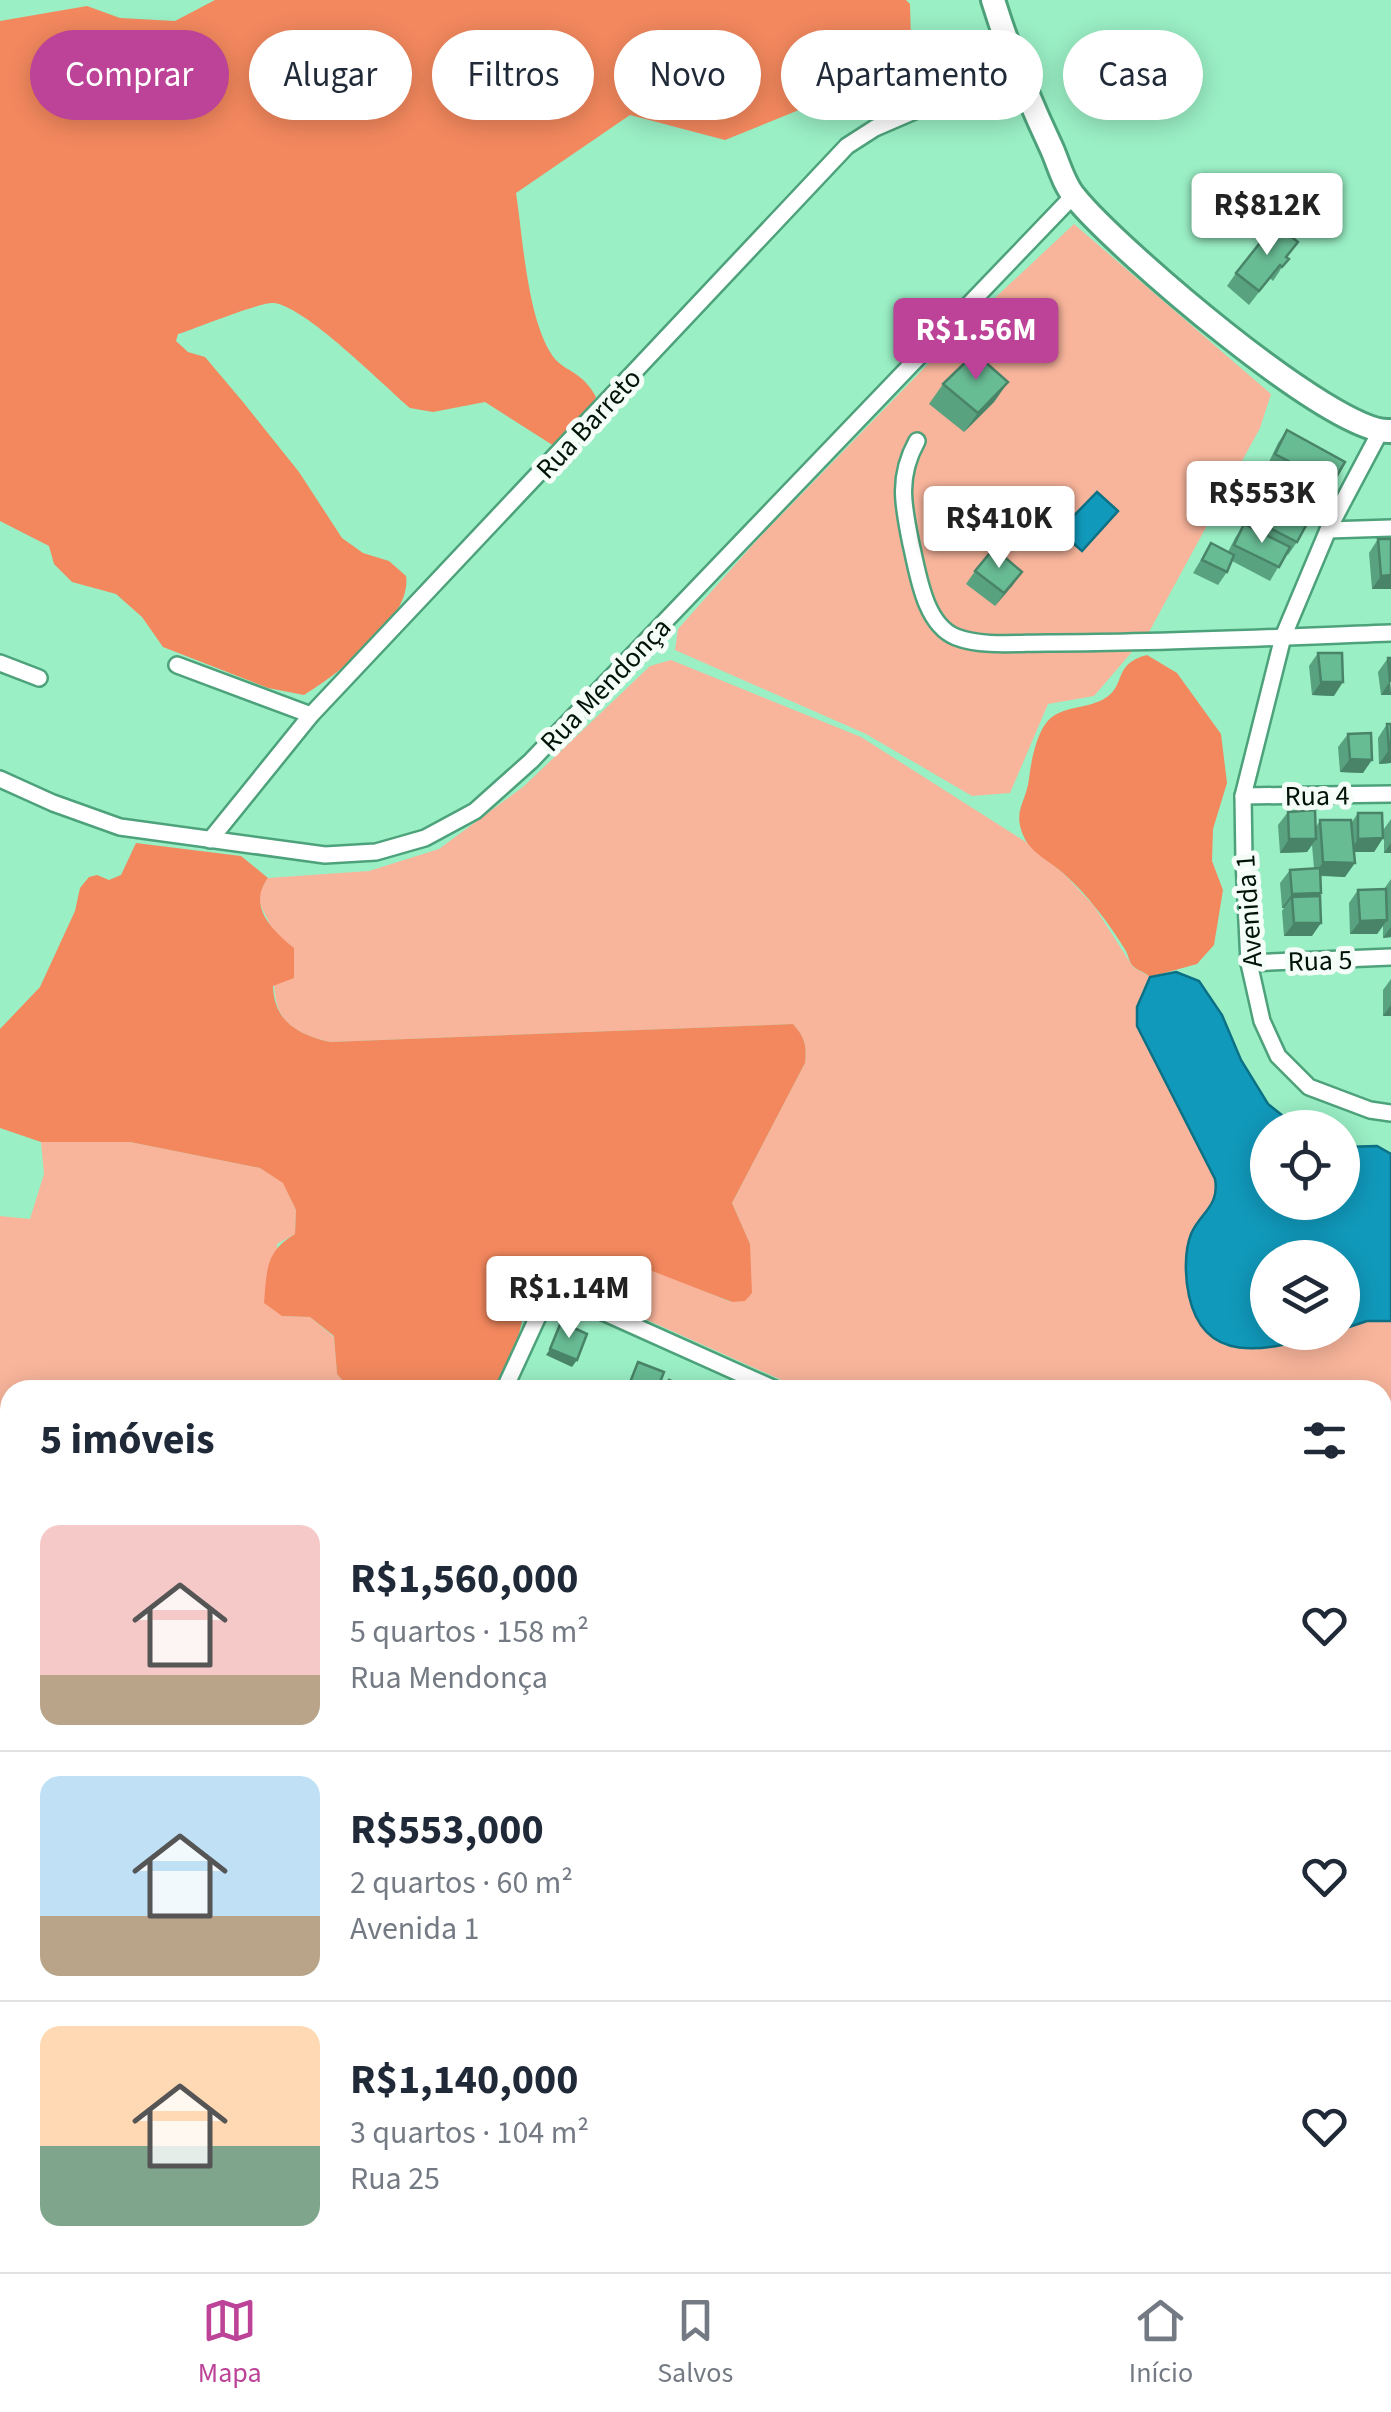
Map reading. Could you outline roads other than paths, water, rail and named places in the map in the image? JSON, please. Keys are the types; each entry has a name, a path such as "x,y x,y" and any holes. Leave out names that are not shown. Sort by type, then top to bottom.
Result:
{"street":[{"path":"993,0 1002,30"},
{"name":"Rua Barreto","path":"210,840 311,715 847,146 894,120"},
{"path":"1038,120 1073,196 1176,294 1327,408 1386,431"},
{"name":"Rua Mendonça","path":"0,779 120,827 325,855 376,852 425,838 475,811 558,732 1073,196"},
{"name":"Avenida 1","path":"1386,431 1328,530 1282,637 1243,796 1248,963 1262,1021 1278,1056 1309,1087 1370,1110 1391,1113"},
{"path":"916,441 904,464 902,482 911,542 936,621 955,637 1087,643 1391,633"},
{"path":"1328,530 1391,528"},
{"path":"0,663 39,678"},
{"path":"177,665 311,715"},
{"name":"Rua 4","path":"1243,796 1391,794"},
{"name":"Rua 5","path":"1248,963 1391,957"},
{"path":"509,1380 539,1314 560,1298 574,1300 754,1380"}],"water":[{"path":"1097,492 1118,511 1082,551 1059,531"},
{"path":"1176,972 1199,981 1222,1015 1241,1060 1276,1110 1250,1110 1250,1220 1360,1220 1360,1146 1377,1146 1391,1154 1391,1321 1360,1323 1360,1240 1250,1240 1250,1348 1228,1345 1211,1336 1198,1320 1189,1296 1187,1249 1191,1234 1215,1196 1215,1179 1137,1026 1137,1007 1150,977"}]}
